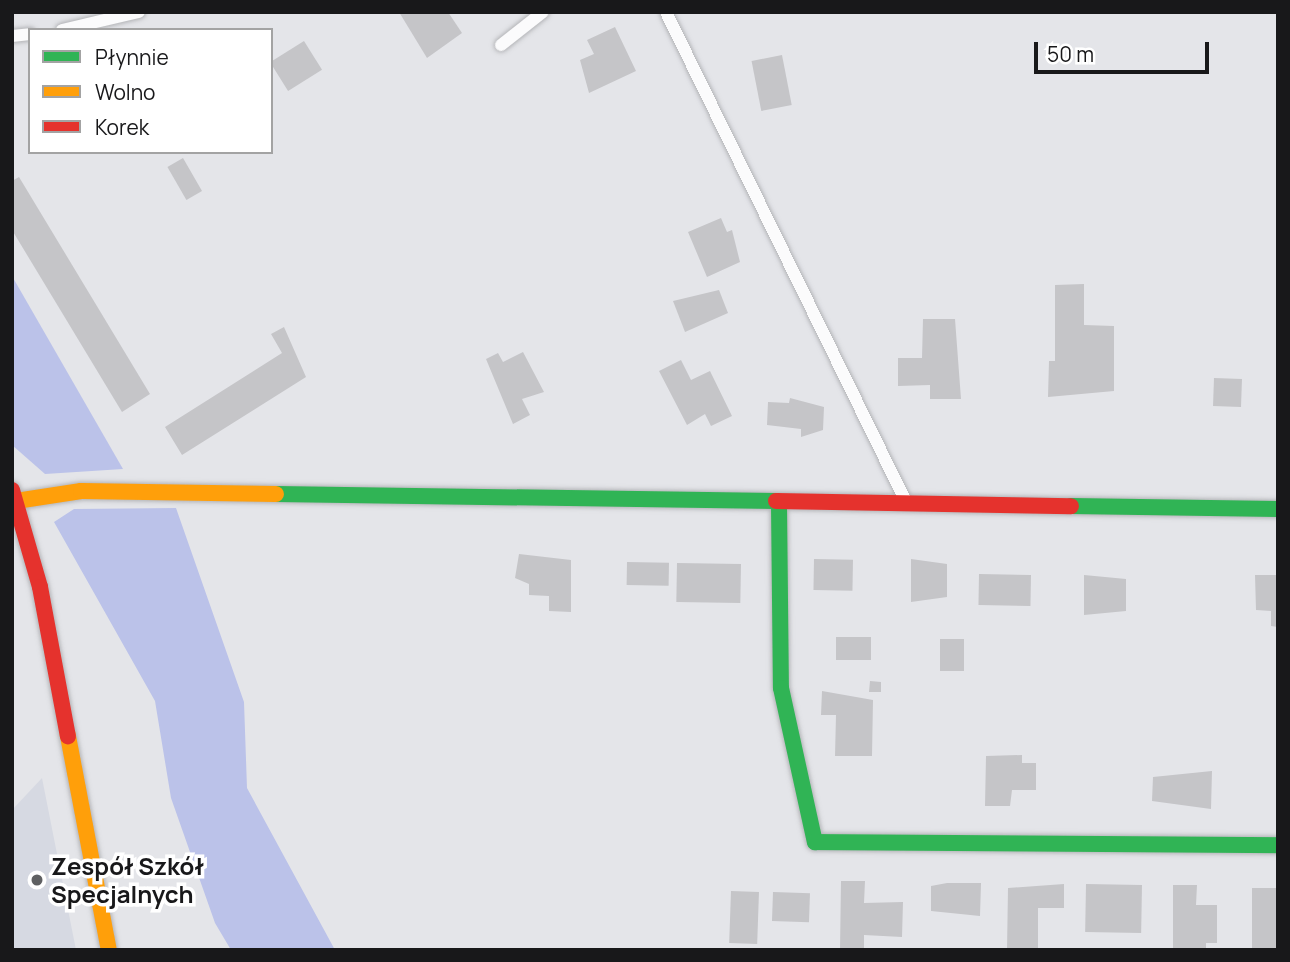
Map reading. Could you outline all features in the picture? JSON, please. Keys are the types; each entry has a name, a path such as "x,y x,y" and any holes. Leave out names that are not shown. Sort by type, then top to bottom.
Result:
{"street":[{"path":"109,950 40,587 14,496 81,491 779,504 1278,509"},
{"path":"779,504 780,688 815,842 1278,845"}],"lane":[{"path":"71,28 139,12"},
{"path":"501,45 543,12"},
{"path":"666,12 907,505"}],"shaded area":[{"path":"12,276 123,469 45,474 12,445"},
{"path":"176,508 244,702 247,788 335,950 231,950 215,923 171,798 155,701 54,522 74,509"},
{"name":"Zespół Szkół Specjalnych","path":"42,778 76,950 12,950 12,810"}],"building":[{"path":"399,12 448,12 462,33 427,58"},
{"path":"615,27 636,71 589,93 580,60 594,54 587,40"},
{"path":"304,41 322,70 288,91 273,67 273,60"},
{"path":"782,55 792,105 761,111 752,61"},
{"path":"183,158 202,191 186,200 167,167"},
{"path":"19,177 150,394 122,412 12,230 12,181"},
{"path":"721,218 727,232 732,230 740,262 707,277 688,232"},
{"path":"1084,284 1084,325 1114,326 1114,391 1048,397 1049,361 1055,361 1055,285"},
{"path":"719,290 728,313 685,332 673,301"},
{"path":"923,319 955,319 961,399 930,399 930,385 898,386 898,358 922,358"},
{"path":"284,327 306,377 182,455 165,427 282,353 271,334"},
{"path":"523,352 544,392 522,399 530,415 513,424 486,359 498,353 503,362"},
{"path":"681,360 691,380 710,371 732,416 711,426 705,414 687,425 659,371"},
{"path":"1214,378 1242,379 1241,407 1213,406"},
{"path":"790,398 824,407 823,430 801,437 801,429 767,425 768,402 789,403"},
{"path":"519,554 571,560 571,612 549,611 549,596 529,595 529,584 515,578"},
{"path":"814,559 853,560 852,591 813,590"},
{"path":"911,559 947,564 947,597 911,602"},
{"path":"627,562 669,563 669,586 627,585"},
{"path":"677,563 741,564 740,603 676,602"},
{"path":"979,574 1031,575 1030,606 978,605"},
{"path":"1084,575 1126,579 1126,611 1084,615"},
{"path":"1255,575 1278,575 1278,627 1271,626 1271,611 1256,610"},
{"path":"836,637 871,637 871,660 836,660"},
{"path":"940,639 964,639 964,671 940,671"},
{"path":"870,681 881,682 881,692 869,692"},
{"path":"822,691 873,700 872,756 835,756 836,715 821,715"},
{"path":"1022,755 1022,763 1036,763 1036,790 1012,790 1010,806 985,806 986,756"},
{"path":"1212,771 1211,809 1152,801 1153,777"},
{"path":"841,881 865,881 864,903 903,902 902,937 864,935 864,950 840,950"},
{"path":"981,883 980,916 931,911 931,886"},
{"path":"1064,884 1064,908 1038,908 1038,950 1007,950 1008,888"},
{"path":"1086,884 1142,885 1141,933 1085,932"},
{"path":"1173,885 1197,885 1196,905 1217,905 1217,943 1206,943 1206,950 1173,950"},
{"path":"1252,888 1276,888 1276,950 1252,950"},
{"path":"731,891 759,892 757,944 729,943"},
{"path":"773,892 810,893 809,922 772,921"}],"traffic: fast":[{"path":"276,494 776,501"},
{"path":"779,504 781,688 815,842 1278,845"},
{"path":"1071,506 1278,509"}],"traffic: slow":[{"path":"16,501 81,491 276,494"},
{"path":"68,736 109,950"}],"traffic: jam":[{"path":"12,490 40,587 68,736"},
{"path":"776,501 1071,506"}],"place":[{"name":"Zespół Szkół Specjalnych","path":"37,880"}]}
